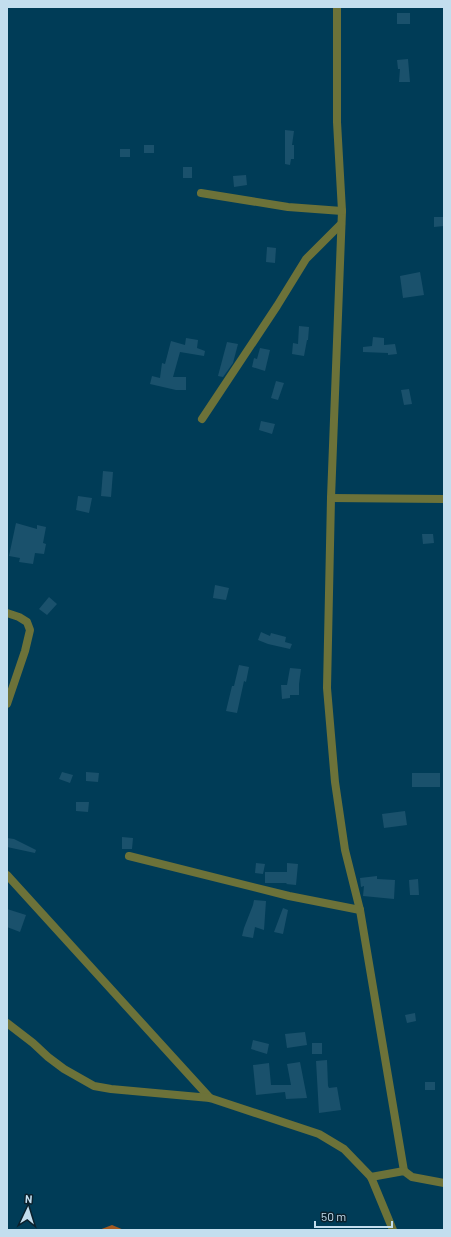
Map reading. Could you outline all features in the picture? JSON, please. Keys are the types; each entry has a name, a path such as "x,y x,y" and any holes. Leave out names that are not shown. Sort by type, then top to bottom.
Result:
{"street":[{"path":"337,7 337,122 342,211 331,498 327,688 335,782 345,850 360,910 404,1171 412,1177 444,1183"},
{"path":"201,193 288,207 342,211"},
{"path":"202,419 277,306 306,259 341,224"},
{"path":"331,498 444,499"},
{"path":"7,613 20,617 27,622 30,630 25,651 7,704"},
{"path":"129,856 289,896 360,910"},
{"path":"7,875 210,1098"},
{"path":"7,1023 64,1069 94,1086 111,1089 210,1098 319,1134 344,1149 371,1177 393,1230"},
{"path":"371,1177 404,1171"}],"shaded area":[{"path":"112,1225 124,1230 99,1230"}],"building":[{"path":"397,13 410,13 410,24 397,24"},
{"path":"408,59 410,82 399,82 400,69 398,69 397,60"},
{"path":"285,130 294,131 292,145 294,145 294,159 291,159 290,165 285,164"},
{"path":"144,145 154,145 154,153 144,153"},
{"path":"120,149 130,149 130,157 120,157"},
{"path":"183,167 192,167 192,178 183,178"},
{"path":"246,175 247,185 234,187 233,176"},
{"path":"434,217 444,217 444,226 434,227"},
{"path":"267,247 276,248 275,263 266,262"},
{"path":"420,272 424,295 403,298 400,276"},
{"path":"299,326 309,327 308,340 304,356 292,354 293,343 298,344"},
{"path":"373,337 384,338 384,345 395,344 397,354 388,355 388,353 363,352 363,347 372,346"},
{"path":"186,338 198,340 197,348 205,351 204,356 180,352 173,377 186,377 186,390 176,390 150,384 152,376 160,378 162,363 165,364 171,341 185,345"},
{"path":"227,342 238,344 233,363 223,377 218,376"},
{"path":"260,348 270,350 265,371 252,367 254,358 257,359"},
{"path":"276,381 284,383 278,400 271,398"},
{"path":"409,389 412,404 404,405 401,390"},
{"path":"261,421 275,424 272,434 259,430"},
{"path":"103,471 113,472 111,497 101,496"},
{"path":"78,496 92,498 89,513 76,510"},
{"path":"16,523 37,529 37,525 46,527 43,543 46,544 44,554 35,553 33,564 19,562 20,558 9,556"},
{"path":"422,534 433,534 434,543 423,544"},
{"path":"215,585 229,588 226,600 213,598"},
{"path":"49,597 57,604 47,615 39,609"},
{"path":"261,632 270,636 271,633 286,637 285,642 292,644 290,649 258,640"},
{"path":"239,665 249,667 246,682 244,681 237,713 226,711"},
{"path":"290,668 301,669 299,695 290,695 290,698 282,699 281,685 287,685"},
{"path":"62,772 73,775 70,783 59,779"},
{"path":"86,772 99,773 98,782 86,781"},
{"path":"412,773 440,773 440,787 412,787"},
{"path":"76,802 89,802 88,812 76,811"},
{"path":"405,811 407,825 384,828 382,814"},
{"path":"122,837 133,838 132,849 122,849"},
{"path":"7,838 14,839 36,850 35,853 7,847"},
{"path":"256,863 265,864 263,874 255,873"},
{"path":"287,863 298,864 296,885 286,884 287,883 265,883 265,872 287,872"},
{"path":"377,876 377,879 395,880 394,899 363,896 364,886 361,887 360,878"},
{"path":"418,879 419,895 410,895 409,880"},
{"path":"254,900 266,901 264,930 255,927 253,938 242,936"},
{"path":"283,908 288,910 283,934 274,932"},
{"path":"7,909 26,915 20,932 7,927"},
{"path":"415,1013 416,1021 407,1023 405,1015"},
{"path":"305,1032 307,1045 287,1048 285,1034"},
{"path":"253,1040 269,1044 267,1054 251,1049"},
{"path":"312,1043 322,1043 322,1054 312,1054"},
{"path":"327,1060 328,1086 329,1088 337,1087 341,1110 319,1113 316,1061"},
{"path":"300,1062 307,1098 286,1099 285,1092 256,1095 253,1065 269,1063 271,1085 291,1085 287,1064"},
{"path":"425,1082 435,1082 435,1090 425,1090"}]}
